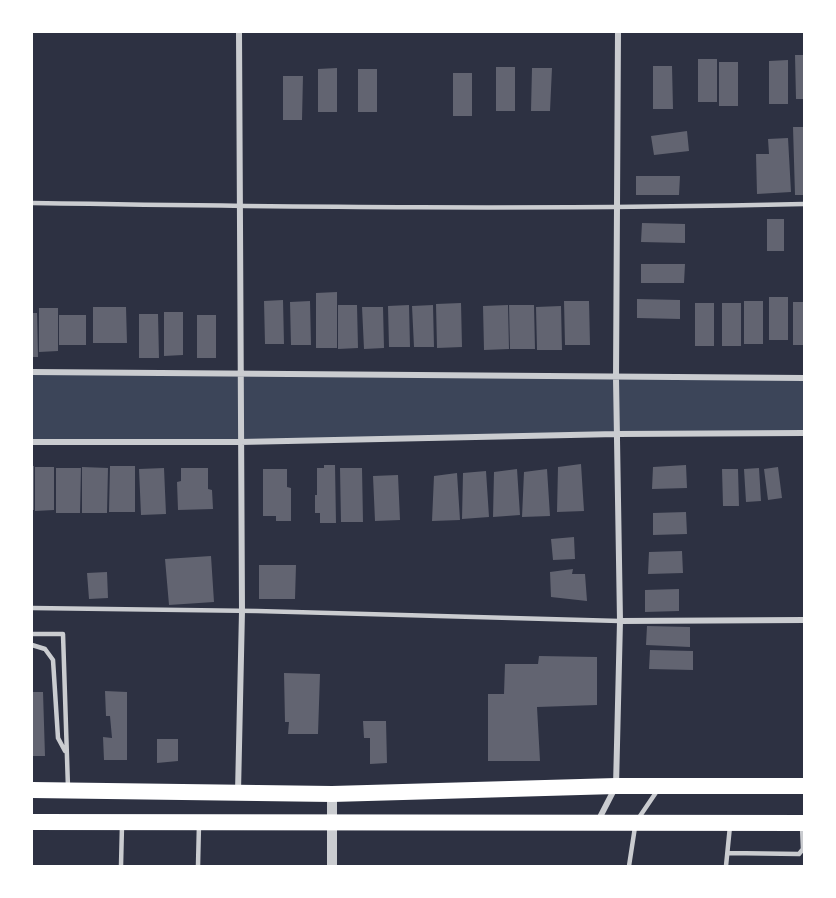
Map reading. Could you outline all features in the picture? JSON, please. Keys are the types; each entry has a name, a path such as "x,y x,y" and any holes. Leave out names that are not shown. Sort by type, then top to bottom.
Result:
{"highway":[{"path":"32,790 332,794 616,786 804,786"},
{"path":"32,822 803,823"}],"street":[{"path":"238,792 242,611 239,32"},
{"path":"596,824 616,786 620,621 616,378 618,32"},
{"path":"32,372 804,378"},
{"path":"32,442 240,442 617,434 804,433"},
{"path":"620,621 804,620"},
{"path":"332,794 332,867"}],"lane":[{"path":"32,202 241,207 616,208 804,204"},
{"path":"32,608 620,621"},
{"path":"32,634 63,634 68,790"},
{"path":"32,645 45,649 53,660 58,738 67,754"},
{"path":"629,867 635,824 660,786"},
{"path":"121,867 122,822"},
{"path":"198,867 199,822"},
{"path":"728,853 799,854 803,849 803,823"},
{"path":"726,867 731,824"}],"shaded area":[{"path":"32,372 804,378 804,433 32,442"}],"building":[{"path":"795,55 804,55 804,99 796,99"},
{"path":"698,59 717,59 717,102 698,102"},
{"path":"788,60 788,104 769,104 769,61"},
{"path":"719,62 738,62 738,106 719,106"},
{"path":"653,66 672,66 673,109 653,109"},
{"path":"496,67 515,67 515,111 496,111"},
{"path":"337,68 337,112 318,112 318,69"},
{"path":"532,68 552,68 550,111 531,111"},
{"path":"358,69 377,69 377,112 358,112"},
{"path":"453,73 472,73 472,116 453,116"},
{"path":"283,76 303,76 302,120 283,120"},
{"path":"793,127 804,127 804,195 795,195"},
{"path":"687,131 689,151 654,155 651,136"},
{"path":"788,138 791,192 757,194 756,154 769,154 768,139"},
{"path":"636,176 680,176 679,195 636,195"},
{"path":"767,219 784,219 784,251 767,251"},
{"path":"642,223 685,224 685,243 641,242"},
{"path":"641,264 685,264 684,283 641,283"},
{"path":"337,292 337,348 316,348 316,293"},
{"path":"769,297 788,297 788,340 769,340"},
{"path":"637,299 680,300 680,319 637,318"},
{"path":"283,300 284,344 265,344 264,301"},
{"path":"310,301 311,345 291,345 290,302"},
{"path":"564,301 589,301 590,345 565,345"},
{"path":"744,301 763,301 763,344 744,344"},
{"path":"793,302 804,302 804,345 793,345"},
{"path":"461,303 462,347 437,348 436,304"},
{"path":"695,303 714,303 714,346 695,346"},
{"path":"722,303 741,303 741,346 722,346"},
{"path":"338,305 357,305 358,348 338,349"},
{"path":"409,305 410,347 389,347 388,306"},
{"path":"433,305 434,347 414,347 412,306"},
{"path":"508,305 509,349 484,350 483,306"},
{"path":"509,305 534,305 535,349 510,349"},
{"path":"561,306 562,350 537,350 536,307"},
{"path":"93,307 126,307 127,343 93,343"},
{"path":"362,307 383,307 384,348 364,349"},
{"path":"39,308 58,308 58,351 39,352"},
{"path":"164,312 183,312 183,355 164,356"},
{"path":"32,313 37,313 38,357 32,357"},
{"path":"139,314 158,314 159,358 139,358"},
{"path":"59,315 86,315 86,345 59,345"},
{"path":"197,315 216,315 216,358 197,358"},
{"path":"581,464 584,511 557,512 558,467"},
{"path":"324,465 335,465 336,523 320,523 320,513 315,513 317,468 324,468"},
{"path":"686,465 687,488 652,489 653,467"},
{"path":"32,466 34,466 34,510 32,510"},
{"path":"110,466 135,466 135,512 109,512"},
{"path":"35,467 54,467 54,510 35,511"},
{"path":"82,467 108,468 107,513 82,513"},
{"path":"778,467 782,498 768,500 764,469"},
{"path":"56,468 81,468 80,513 56,513"},
{"path":"164,468 166,514 141,515 139,469"},
{"path":"181,468 208,468 208,489 212,490 213,509 178,510 177,482 181,481"},
{"path":"340,468 362,468 363,522 341,522"},
{"path":"759,468 761,501 746,502 744,469"},
{"path":"263,469 287,469 287,487 291,488 291,521 276,521 276,516 263,516"},
{"path":"517,469 520,515 493,517 494,472"},
{"path":"547,469 550,516 522,517 524,472"},
{"path":"722,469 738,469 739,506 723,506"},
{"path":"486,471 489,517 462,519 463,473"},
{"path":"457,473 460,520 432,521 434,476"},
{"path":"398,475 400,520 375,521 373,476"},
{"path":"686,512 687,534 653,535 653,513"},
{"path":"574,537 575,559 553,560 551,539"},
{"path":"682,551 683,573 648,574 649,552"},
{"path":"211,556 214,602 169,605 165,559"},
{"path":"259,565 296,565 295,599 259,599"},
{"path":"573,569 572,574 585,574 587,601 551,597 550,572"},
{"path":"107,572 108,598 89,599 87,573"},
{"path":"679,589 679,611 645,612 645,590"},
{"path":"647,626 690,627 690,647 646,645"},
{"path":"650,650 693,651 693,670 649,669"},
{"path":"539,656 597,657 597,705 537,707 540,761 488,761 488,694 504,694 505,664 538,664"},
{"path":"284,673 320,674 318,734 288,734 289,722 285,722"},
{"path":"105,691 127,692 127,760 104,760 103,737 112,738 110,716 106,716"},
{"path":"32,692 43,692 45,756 32,756"},
{"path":"363,721 386,721 387,763 370,764 370,738 364,738"},
{"path":"157,739 178,739 178,761 157,763"}]}
